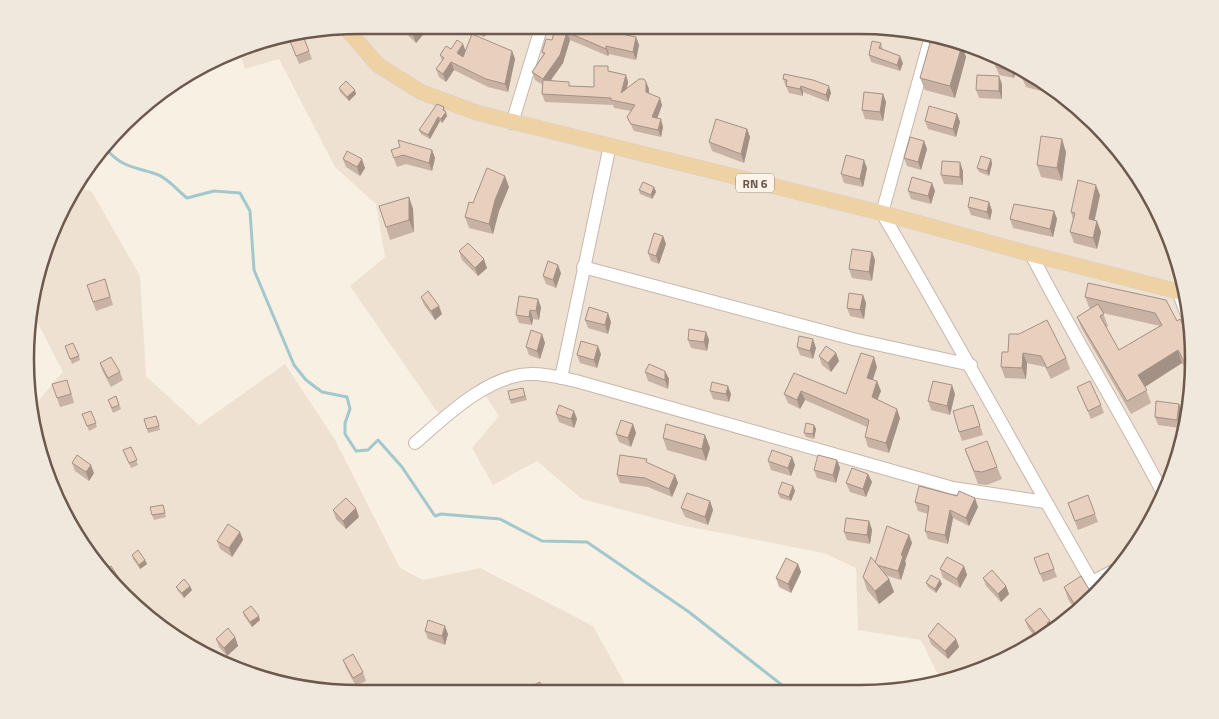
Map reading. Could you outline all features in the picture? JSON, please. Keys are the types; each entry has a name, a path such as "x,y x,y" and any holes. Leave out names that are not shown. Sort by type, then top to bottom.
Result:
{"main road":[{"name":"RN 6","path":"351,34 378,65 421,92 478,113 512,123 610,145 882,213 1178,292"}],"street":[{"path":"512,123 539,34"},
{"path":"929,41 882,213 970,364 1045,502 1094,585"},
{"path":"561,378 610,145"},
{"path":"1031,254 1069,328 1134,438 1159,486"},
{"path":"583,267 853,339 970,364"},
{"path":"415,443 454,409 496,382 530,374 561,378 953,488 1045,502"}],"shaded area":[{"path":"338,34 881,34 944,45 1004,67 1058,101 1090,129 1118,161 1152,215 1168,255 1179,296 1185,338 1185,381 1174,444 1152,504 1118,558 1090,590 1058,618 1004,652 964,668 938,675 921,640 858,630 856,568 824,553 685,526 582,499 537,461 493,485 472,448 499,416 483,392 440,416 350,286 385,257 376,204 335,167 279,59 245,69 241,57 255,51 296,40"},
{"path":"83,189 92,192 140,276 146,376 199,425 285,364 335,440 400,568 423,580 480,568 593,626 626,685 338,685 296,679 255,668 215,652 197,642 161,618 129,590 101,558 67,504 45,444 37,402 63,372 36,321 40,296 51,255 67,215"}],"building":[{"path":"472,34 512,51 505,84 486,79 451,62 443,74 436,69 444,58 440,55 446,46 451,49 457,40 463,44 457,53 463,57"},
{"path":"554,34 566,34 560,55 543,79 532,72 545,53 542,52 546,39 552,40"},
{"path":"572,34 622,34 636,37 633,52 606,46 606,49"},
{"path":"304,39 309,51 296,56 290,41"},
{"path":"872,41 881,43 879,48 900,56 897,65 869,55"},
{"path":"930,42 961,50 950,86 920,78"},
{"path":"996,64 1008,70 996,67"},
{"path":"594,66 608,66 608,71 626,75 621,93 639,79 644,79 646,82 646,92 660,98 652,117 661,119 658,130 631,124 627,117 635,105 611,100 611,98 542,94 543,80 569,82 569,86 594,87"},
{"path":"784,74 813,80 829,86 826,95 801,86 800,89 786,86 787,80 783,79"},
{"path":"977,75 999,76 999,91 976,90"},
{"path":"346,81 355,90 347,97 339,88"},
{"path":"864,92 883,94 880,112 862,110"},
{"path":"437,104 444,107 443,110 446,112 441,119 438,117 428,135 419,130"},
{"path":"929,106 957,114 953,129 925,121"},
{"path":"716,119 747,129 741,154 709,142"},
{"path":"1041,136 1062,139 1057,168 1037,165"},
{"path":"910,137 924,141 918,162 904,158"},
{"path":"398,140 432,150 429,163 403,155 394,158 391,150 400,147"},
{"path":"347,151 362,159 357,167 343,159"},
{"path":"846,155 864,160 860,179 841,174"},
{"path":"981,156 991,159 987,171 977,168"},
{"path":"942,161 960,162 960,177 941,175"},
{"path":"487,168 505,176 495,200 489,224 465,217 469,202 473,203"},
{"path":"912,177 932,183 928,196 908,191"},
{"path":"1078,180 1096,185 1089,219 1097,221 1093,238 1070,232 1075,213 1071,212"},
{"path":"643,182 654,187 651,195 639,190"},
{"path":"409,197 409,220 386,227 379,206"},
{"path":"970,197 989,202 987,212 968,207"},
{"path":"1014,204 1054,211 1050,229 1010,219"},
{"path":"654,233 663,236 656,256 648,253"},
{"path":"468,243 484,259 475,268 459,251"},
{"path":"852,249 872,252 869,272 849,269"},
{"path":"548,261 558,265 553,280 543,276"},
{"path":"105,279 110,297 93,302 87,285"},
{"path":"1088,283 1166,300 1177,321 1180,319 1183,325 1185,363 1178,350 1138,375 1147,390 1127,401 1077,317 1098,304 1104,314 1100,316 1119,350 1162,325 1155,313 1085,297"},
{"path":"428,291 439,306 431,311 421,297"},
{"path":"849,293 863,295 860,310 847,308"},
{"path":"519,296 538,299 536,311 530,310 529,317 516,315"},
{"path":"589,307 608,313 605,325 585,320"},
{"path":"1047,320 1066,358 1047,368 1041,356 1023,353 1022,368 1001,367 1002,352 1008,352 1009,334 1019,334"},
{"path":"689,329 706,332 704,342 688,340"},
{"path":"531,330 542,334 537,351 526,347"},
{"path":"799,336 813,339 810,351 797,347"},
{"path":"581,341 598,346 594,360 577,355"},
{"path":"73,343 79,356 70,359 65,346"},
{"path":"826,346 836,353 828,363 819,356"},
{"path":"861,353 874,357 867,378 877,381 872,397 897,409 886,443 865,437 869,420 801,391 797,400 784,394 794,373 846,394"},
{"path":"111,357 120,372 108,378 100,363"},
{"path":"649,364 665,371 665,380 645,372"},
{"path":"67,380 71,394 57,398 52,384"},
{"path":"933,381 952,385 947,406 928,401"},
{"path":"1090,381 1101,405 1088,411 1077,387"},
{"path":"712,382 728,386 726,394 710,391"},
{"path":"523,388 525,396 510,400 508,391"},
{"path":"116,396 119,405 112,408 108,400"},
{"path":"1156,401 1179,404 1177,420 1155,417"},
{"path":"559,405 574,411 571,419 556,414"},
{"path":"973,405 980,426 959,432 953,411"},
{"path":"91,411 96,423 87,426 82,414"},
{"path":"156,416 159,426 147,429 144,419"},
{"path":"621,420 633,424 628,438 616,434"},
{"path":"806,423 814,425 813,434 804,433"},
{"path":"666,424 705,435 702,449 663,438"},
{"path":"987,441 997,467 982,472 974,471 965,449"},
{"path":"131,447 137,460 129,463 123,450"},
{"path":"772,450 792,457 788,468 768,461"},
{"path":"77,455 91,465 86,472 72,463"},
{"path":"620,455 647,459 646,462 675,475 669,489 645,478 617,475"},
{"path":"818,455 837,460 833,475 814,470"},
{"path":"852,468 868,474 863,489 846,483"},
{"path":"782,482 793,486 789,497 778,493"},
{"path":"919,486 957,496 959,491 975,498 966,518 950,510 945,535 925,531 929,506 915,502"},
{"path":"687,493 710,501 705,517 681,508"},
{"path":"1088,495 1095,514 1075,521 1068,503"},
{"path":"346,498 356,508 343,521 333,510"},
{"path":"163,505 165,513 152,515 150,507"},
{"path":"846,518 869,521 867,535 844,532"},
{"path":"228,524 240,532 229,548 217,541"},
{"path":"887,526 909,535 901,555 903,556 898,571 875,563"},
{"path":"138,550 145,560 139,565 132,555"},
{"path":"1048,553 1054,569 1040,574 1034,558"},
{"path":"871,557 889,579 875,591 863,577"},
{"path":"947,557 964,566 957,579 940,569"},
{"path":"786,558 798,564 788,584 776,578"},
{"path":"111,566 118,577 118,577 109,567"},
{"path":"992,570 1006,586 998,594 983,578"},
{"path":"931,575 940,580 935,589 926,583"},
{"path":"1081,576 1090,590 1074,604 1064,587"},
{"path":"184,579 190,586 182,593 176,587"},
{"path":"251,606 259,616 250,622 243,612"},
{"path":"1040,608 1050,621 1047,623 1048,624 1035,633 1025,620"},
{"path":"428,620 445,626 442,636 425,631"},
{"path":"938,623 956,639 945,651 928,636"},
{"path":"228,628 235,637 224,648 216,639"},
{"path":"353,654 363,672 353,678 343,660"}],"waterway":[{"path":"109,152 123,163 164,178 187,198 214,191 240,193 250,211 254,270 294,365 306,380 322,392 347,397 350,409 345,423 345,434 356,451 368,450 378,440 402,467 435,516 441,514 500,519 542,541 587,542 689,612 782,685"}]}
